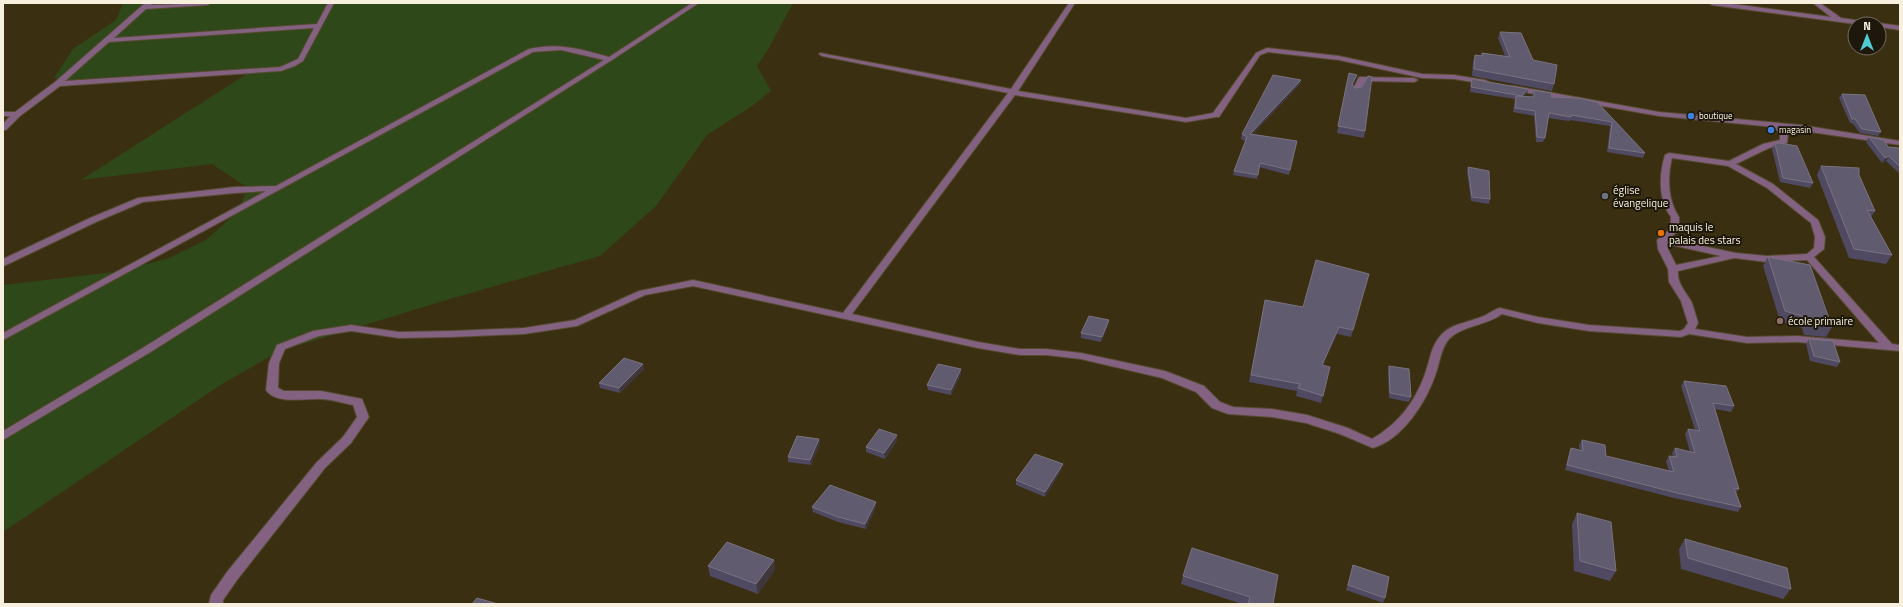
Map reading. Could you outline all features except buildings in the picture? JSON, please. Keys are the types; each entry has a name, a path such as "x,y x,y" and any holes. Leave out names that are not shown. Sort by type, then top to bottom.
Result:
{"street":[{"path":"3,128 17,114 58,84 147,5 208,3"},
{"path":"58,84 281,69 294,65 301,60 331,3"},
{"path":"3,436 145,351 610,59 696,3"},
{"path":"845,317 1013,92 1072,3"},
{"path":"1712,3 1847,21"},
{"path":"1816,3 1840,20"},
{"path":"108,40 319,26"},
{"path":"1887,26 1900,28"},
{"path":"3,337 530,50 550,46 562,47 610,59"},
{"path":"822,54 1013,92 1186,120 1216,116 1258,54 1267,50 1340,58 1422,76 1454,77 1492,83"},
{"path":"1356,91 1362,79 1415,80 1422,76"},
{"path":"1507,86 1658,112 1777,125 1900,143"},
{"path":"3,114 17,114"},
{"path":"1730,164 1766,146 1784,141 1784,134 1777,125"},
{"path":"1669,156 1730,164 1770,186 1815,222 1820,237 1819,249 1809,256 1767,259 1736,256 1662,240 1674,230 1675,217 1669,209 1664,185 1666,164 1669,156"},
{"path":"3,263 93,220 141,200 235,190 278,188"},
{"path":"1662,240 1663,249 1673,269 1672,274 1686,302 1693,323 1688,331"},
{"path":"1673,269 1736,256"},
{"path":"1809,256 1888,346"},
{"path":"216,604 216,599 232,576 321,465 347,440 363,417 358,402 321,395 282,395 272,390 274,363 281,347 317,333 351,328 399,335 524,331 577,323 642,293 693,283 978,345 1020,352 1046,352 1081,356 1165,375 1200,389 1216,405 1232,411 1272,413 1307,419 1344,431 1373,444 1405,422 1415,408 1428,380 1437,349 1446,335 1475,322 1494,316 1500,311 1538,320 1589,328 1681,334 1688,331 1748,340 1797,339 1900,348"}],"green space":[{"path":"123,3 793,3 769,48 757,66 771,91 752,106 707,135 656,206 600,256 443,301 280,351 222,384 3,532 3,285 122,271 169,258 206,240 237,212 248,188 212,164 81,180 248,73 181,74 84,85 54,78 73,49 116,20"}],"place":[{"name":"boutique","path":"1691,116"},
{"name":"magasin","path":"1771,130"},
{"name":"église évangelique","path":"1605,196"},
{"name":"maquis le palais des stars","path":"1661,233"},
{"name":"école primaire","path":"1780,321"}]}
